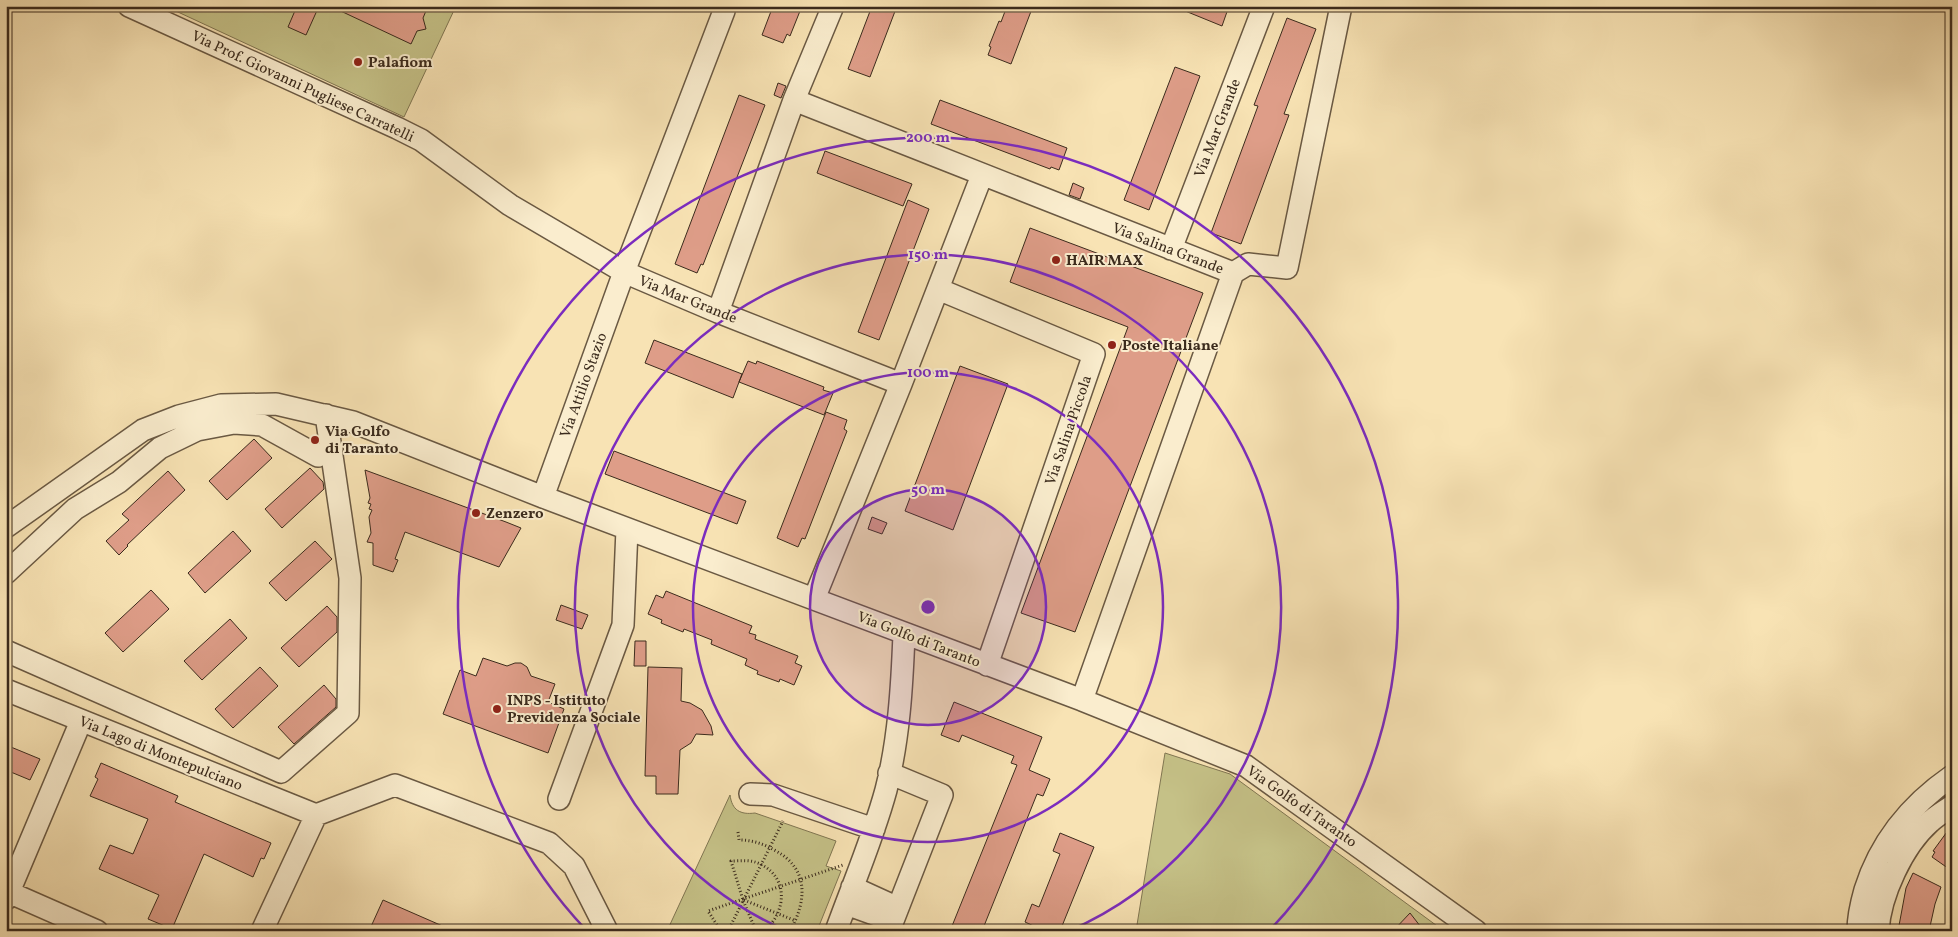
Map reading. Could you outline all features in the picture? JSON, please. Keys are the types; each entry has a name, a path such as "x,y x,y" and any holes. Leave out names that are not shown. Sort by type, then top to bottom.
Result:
{"street":[{"name":"Via Prof. Giovanni Pugliese Carratelli","path":"129,6 413,136 510,205 624,272"},
{"path":"718,312 794,100 833,6"},
{"name":"Via Mar Grande","path":"1171,249 1264,6"},
{"path":"1232,273 1248,264 1287,268 1341,6"},
{"name":"Via Mar Grande","path":"724,11 624,272 718,312 901,384"},
{"name":"Via Salina Grande","path":"794,100 1232,273 1082,700"},
{"path":"814,598 901,384 982,175"},
{"name":"Via Attilio Stazio","path":"543,497 624,272"},
{"name":"Via Salina Piccola","path":"938,289 1094,354 987,665"},
{"name":"Via Golfo di Taranto","path":"6,527 143,430 179,416 220,406 276,404 353,422 543,497 1082,700 1246,766 1476,931"},
{"path":"6,651 282,772 348,713 350,578 326,415"},
{"path":"6,573 75,508 119,482 160,448 197,430 234,423 262,425 318,456 332,449"},
{"path":"559,799 623,625 627,529"},
{"path":"836,931 874,829 888,781 901,706 904,634"},
{"name":"Via Lago di Montepulciano","path":"6,690 316,815"},
{"path":"81,721 7,894 97,931"},
{"path":"1858,931 1858,916 1873,866 1888,838 1916,805 1951,778"},
{"path":"849,895 893,920 940,801 888,781"},
{"path":"262,931 316,815 395,785 549,842 574,866 607,931"},
{"path":"750,794 773,794 874,829"},
{"path":"1878,931 1889,884 1906,850 1929,822 1952,806"}],"path":[{"path":"783,821 769,847 761,864 743,900 727,931 719,928 708,911 743,900 846,864"},
{"path":"738,832 739,840 750,840 769,847 791,860 803,889 796,921 790,931"},
{"path":"756,931 743,900 731,861 747,860 761,864 768,868 776,877 782,899 778,914 771,925 764,931"},
{"path":"743,900 796,921"},
{"path":"690,930 697,928 700,931"}],"shaded area":[{"name":"Palafiom","path":"165,6 456,6 404,117"},
{"path":"1165,753 1230,774 1444,931 1136,931"},
{"path":"730,795 735,808 741,812 755,813 836,841 826,866 841,871 817,931 667,931"}],"building":[{"path":"297,6 319,6 306,35 288,27"},
{"name":"Palafiom","path":"330,6 428,6 423,18 426,29 417,31 411,44"},
{"path":"773,6 797,6 796,10 800,11 790,36 787,34 783,43 762,35"},
{"path":"872,6 897,6 870,77 848,69"},
{"path":"1007,6 1033,6 1011,64 988,55 991,47 989,46"},
{"path":"1173,6 1229,6 1222,26"},
{"path":"1287,18 1316,29 1284,114 1289,115 1241,244 1211,233 1258,106 1254,105"},
{"path":"1175,67 1200,76 1149,210 1124,200"},
{"path":"778,83 786,86 781,98 774,95"},
{"path":"739,95 765,105 703,265 701,264 697,273 675,264"},
{"path":"940,100 1067,148 1059,170 1051,167 1050,169 931,124"},
{"path":"825,151 912,184 903,206 817,173"},
{"path":"1073,183 1084,188 1080,199 1069,195"},
{"path":"908,200 929,209 879,340 858,332"},
{"path":"1030,228 1203,293 1075,632 1021,613 1128,327 1010,282"},
{"path":"654,340 742,374 733,398 645,363"},
{"path":"748,361 756,364 757,361 824,387 823,390 833,393 824,415 739,382"},
{"path":"960,366 1008,384 953,530 905,511"},
{"path":"826,412 847,420 844,429 847,431 805,539 802,538 798,547 777,538"},
{"path":"254,439 272,458 227,500 209,481"},
{"path":"614,451 746,501 737,524 605,474"},
{"path":"310,468 323,482 324,489 282,528 265,509"},
{"path":"365,470 521,528 499,567 405,532 395,559 398,560 393,572 373,565 373,543 367,542 371,533 369,517 372,510 369,509 371,504 368,503 370,498"},
{"path":"168,471 185,490 127,545 119,555 106,541 129,520 122,514"},
{"path":"872,517 887,523 882,534 868,529"},
{"path":"233,531 251,551 205,593 188,573"},
{"path":"315,541 332,559 286,601 269,583"},
{"path":"151,590 169,609 123,652 105,633"},
{"path":"666,591 752,626 749,633 756,635 755,639 798,656 795,663 802,666 794,685 780,679 779,682 757,674 758,671 745,665 747,659 711,644 712,640 684,629 683,632 661,623 662,620 648,614 656,595 663,598"},
{"path":"561,605 588,615 582,629 556,620"},
{"path":"327,606 337,617 337,632 299,667 281,648"},
{"path":"230,619 247,638 202,680 184,661"},
{"path":"635,641 646,641 646,666 634,666"},
{"path":"483,658 507,666 521,663 527,667 531,676 555,684 548,702 564,709 548,753 443,714 460,670 476,676"},
{"path":"260,667 278,686 233,728 215,709"},
{"path":"648,667 682,668 681,701 690,703 702,710 711,726 713,735 696,734 691,743 680,750 678,794 656,794 656,776 645,776"},
{"path":"324,685 336,699 336,707 294,744 278,727"},
{"path":"954,702 1042,737 1029,770 1050,779 1043,796 1037,794 982,931 950,931 1017,765 1011,763 1014,756 962,735 959,742 941,735"},
{"path":"6,745 40,759 30,780 6,770"},
{"path":"101,763 178,796 175,802 271,843 264,859 261,858 253,877 204,854 172,929 148,919 159,895 99,869 110,845 133,854 148,819 90,796 98,779 95,777"},
{"path":"1952,825 1952,871 1932,857 1935,852 1933,851"},
{"path":"1060,833 1094,847 1060,931 1037,931 1038,928 1025,922 1032,904 1039,907 1060,854 1053,851"},
{"path":"1913,873 1941,887 1929,931 1898,931 1906,888"},
{"path":"383,900 454,931 369,931"},
{"path":"1410,913 1424,931 1393,931"}],"place":[{"name":"Palafiom","path":"358,62"},
{"name":"HAIR MAX","path":"1056,260"},
{"name":"Poste Italiane","path":"1112,345"},
{"name":"Via Golfo di Taranto","path":"315,440"},
{"name":"Zenzero","path":"476,513"},
{"name":"INPS - Istituto Previdenza Sociale","path":"497,709"}]}
